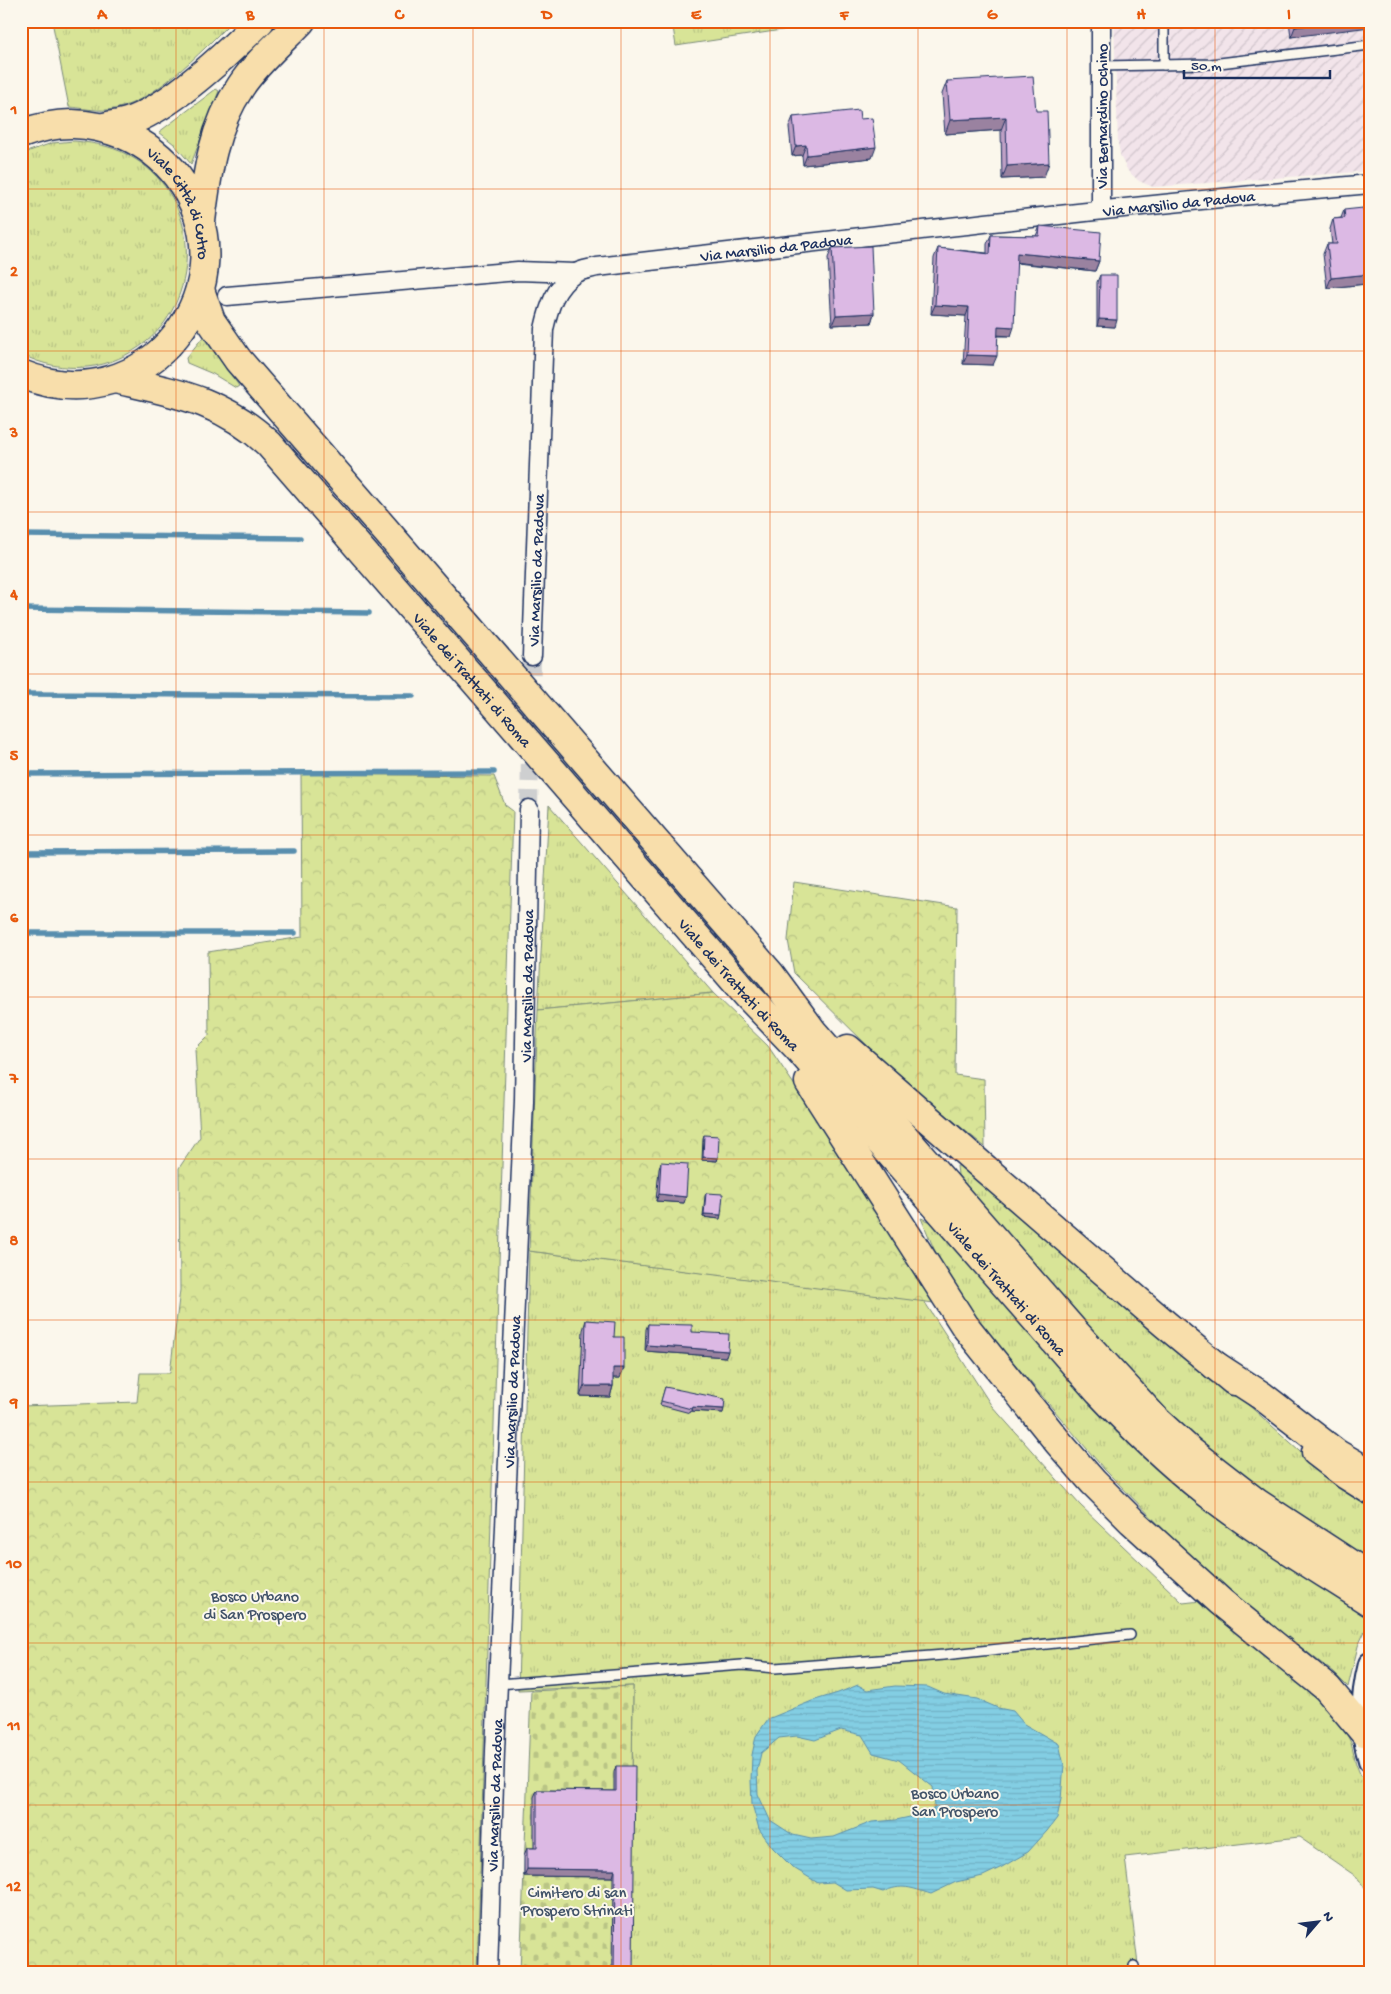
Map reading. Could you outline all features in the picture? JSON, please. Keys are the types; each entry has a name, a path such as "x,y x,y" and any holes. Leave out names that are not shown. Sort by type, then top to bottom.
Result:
{"highway":[{"path":"104,127 130,121 163,104 223,57 260,21"},
{"path":"201,224 214,140 230,104 256,66 301,21"},
{"name":"Viale Città di Cutro","path":"21,134 42,127 62,124 83,124 104,127 137,140 166,162 188,191 201,224 204,258 200,290 185,323 168,346 153,360 135,371 115,379 89,385 62,386 36,380 21,374"},
{"name":"Viale dei Trattati di Roma","path":"200,290 210,321 238,360 771,975 814,1032 1073,1330 1158,1422 1283,1534 1370,1602"},
{"name":"Viale dei Trattati di Roma","path":"115,379 212,405 248,426 269,444 748,996 798,1047 1093,1386 1128,1423 1205,1492 1283,1534 1370,1577"},
{"path":"771,975 866,1065 1165,1324 1325,1460 1370,1490"},
{"path":"748,996 828,1111 965,1326 1058,1442 1093,1482 1132,1521 1221,1602 1327,1688 1364,1732"},
{"path":"1216,1366 1262,1396 1337,1454 1370,1473"}],"street":[{"name":"Via Bernardino Ochino","path":"1101,21 1101,210"},
{"name":"Via Marsilio da Padova","path":"532,656 544,329 550,305 558,289 575,273 597,267 1101,210 1370,184"},
{"path":"228,296 518,271 575,273"},
{"name":"Via Marsilio da Padova","path":"488,1973 498,1684 524,1101 529,809"},
{"path":"1370,1664 1364,1696 1364,1732 1370,1760"}],"lane":[{"path":"1164,21 1164,65"},
{"path":"1101,66 1211,64 1370,45"},
{"path":"498,1684 742,1665 775,1668 944,1655 1130,1635"}],"shaded area":[{"path":"1114,21 1370,21 1370,171 1153,187 1139,181 1128,171 1121,158 1118,144"}],"green space":[{"path":"52,21 232,21 191,62 158,88 123,107 93,110 69,107"},
{"path":"672,21 841,21 676,46"},
{"path":"216,89 219,91 191,164 174,144 159,132"},
{"path":"74,141 98,144 121,151 135,159 156,176 172,198 182,222 186,248 185,274 177,299 165,322 146,342 111,362 95,366 62,367 21,354 21,154 52,143"},
{"path":"203,337 239,386 236,388 213,374 187,363 186,358"},
{"name":"Bosco Urbano di San Prospero","path":"301,774 494,776 505,805 513,811 477,1973 21,1973 21,1406 137,1402 140,1373 170,1373 180,1290 179,1168 200,1137 195,1049 209,1035 208,952 302,937"},
{"path":"549,805 713,993 538,1010"},
{"path":"794,882 957,907 955,1075 984,1079 985,1147 880,1058 794,973 788,940"},
{"path":"713,993 768,1046 938,1297 934,1303 529,1251 538,1010"},
{"path":"965,1165 1253,1409 1317,1466 1370,1499 1370,1620 1358,1646 1348,1687 1334,1673 1233,1594 1183,1549 1104,1469 980,1323 951,1280 934,1249 921,1218 937,1224 1305,1547 1311,1522 1238,1473 1168,1416 1021,1255 958,1175 957,1166"},
{"name":"Bosco Urbano San Prospero","path":"529,1251 924,1301 991,1405 1080,1505 1183,1603 1201,1601 1323,1701 1343,1726 1351,1743 1356,1764 1370,1798 1370,1896 1357,1877 1299,1837 1125,1857 1139,1973 630,1973 633,1686 518,1690"},
{"name":"Cimitero di san Prospero Strinati","path":"633,1686 630,1973 520,1973 531,1691"}],"water":[{"path":"858,1685 867,1690 895,1686 928,1687 944,1694 977,1699 998,1708 1013,1711 1024,1724 1059,1744 1064,1765 1057,1818 1028,1852 983,1876 956,1882 931,1894 912,1888 901,1887 883,1892 873,1889 846,1890 833,1882 818,1883 792,1867 773,1848 759,1829 752,1804 752,1755 756,1736 768,1719 812,1701","holes":["841,1730 862,1735 873,1753 899,1760 933,1787 935,1807 928,1813 896,1820 872,1822 834,1837 811,1839 793,1835 770,1820 758,1794 757,1771 761,1753 779,1738 797,1736 815,1740"]}],"building":[{"path":"1294,21 1339,21 1295,27"},
{"path":"1033,76 1036,111 1047,111 1049,163 1007,166 1006,117 950,120 947,81"},
{"path":"859,110 860,119 872,118 876,147 807,155 806,145 796,146 793,117"},
{"path":"1363,208 1370,274 1331,278 1327,244 1337,244 1333,219 1345,218 1344,210"},
{"path":"1040,226 1101,232 1099,261 1017,253 1014,327 998,326 997,356 967,355 969,307 935,305 938,248 990,254 991,235 1039,236"},
{"path":"871,246 874,313 836,315 832,248"},
{"path":"1100,275 1117,275 1117,320 1099,319"},
{"path":"704,1135 719,1136 718,1158 703,1157"},
{"path":"661,1162 688,1164 686,1197 659,1194"},
{"path":"706,1193 723,1194 721,1215 704,1214"},
{"path":"586,1320 615,1322 614,1337 624,1337 624,1368 613,1368 613,1386 584,1386"},
{"path":"648,1324 692,1325 692,1332 729,1334 728,1351 647,1345"},
{"path":"665,1387 725,1399 724,1409 692,1407 691,1409 661,1401"},
{"path":"616,1766 635,1766 633,1973 614,1973 615,1870 527,1869 527,1848 537,1848 537,1790 616,1791"}],"waterway":[{"path":"21,535 300,538"},
{"path":"21,609 369,613"},
{"path":"21,694 413,696"},
{"path":"21,774 494,772"},
{"path":"21,852 294,851"},
{"path":"21,933 295,933"}],"tunnel":[{"path":"529,809 532,656"}]}
